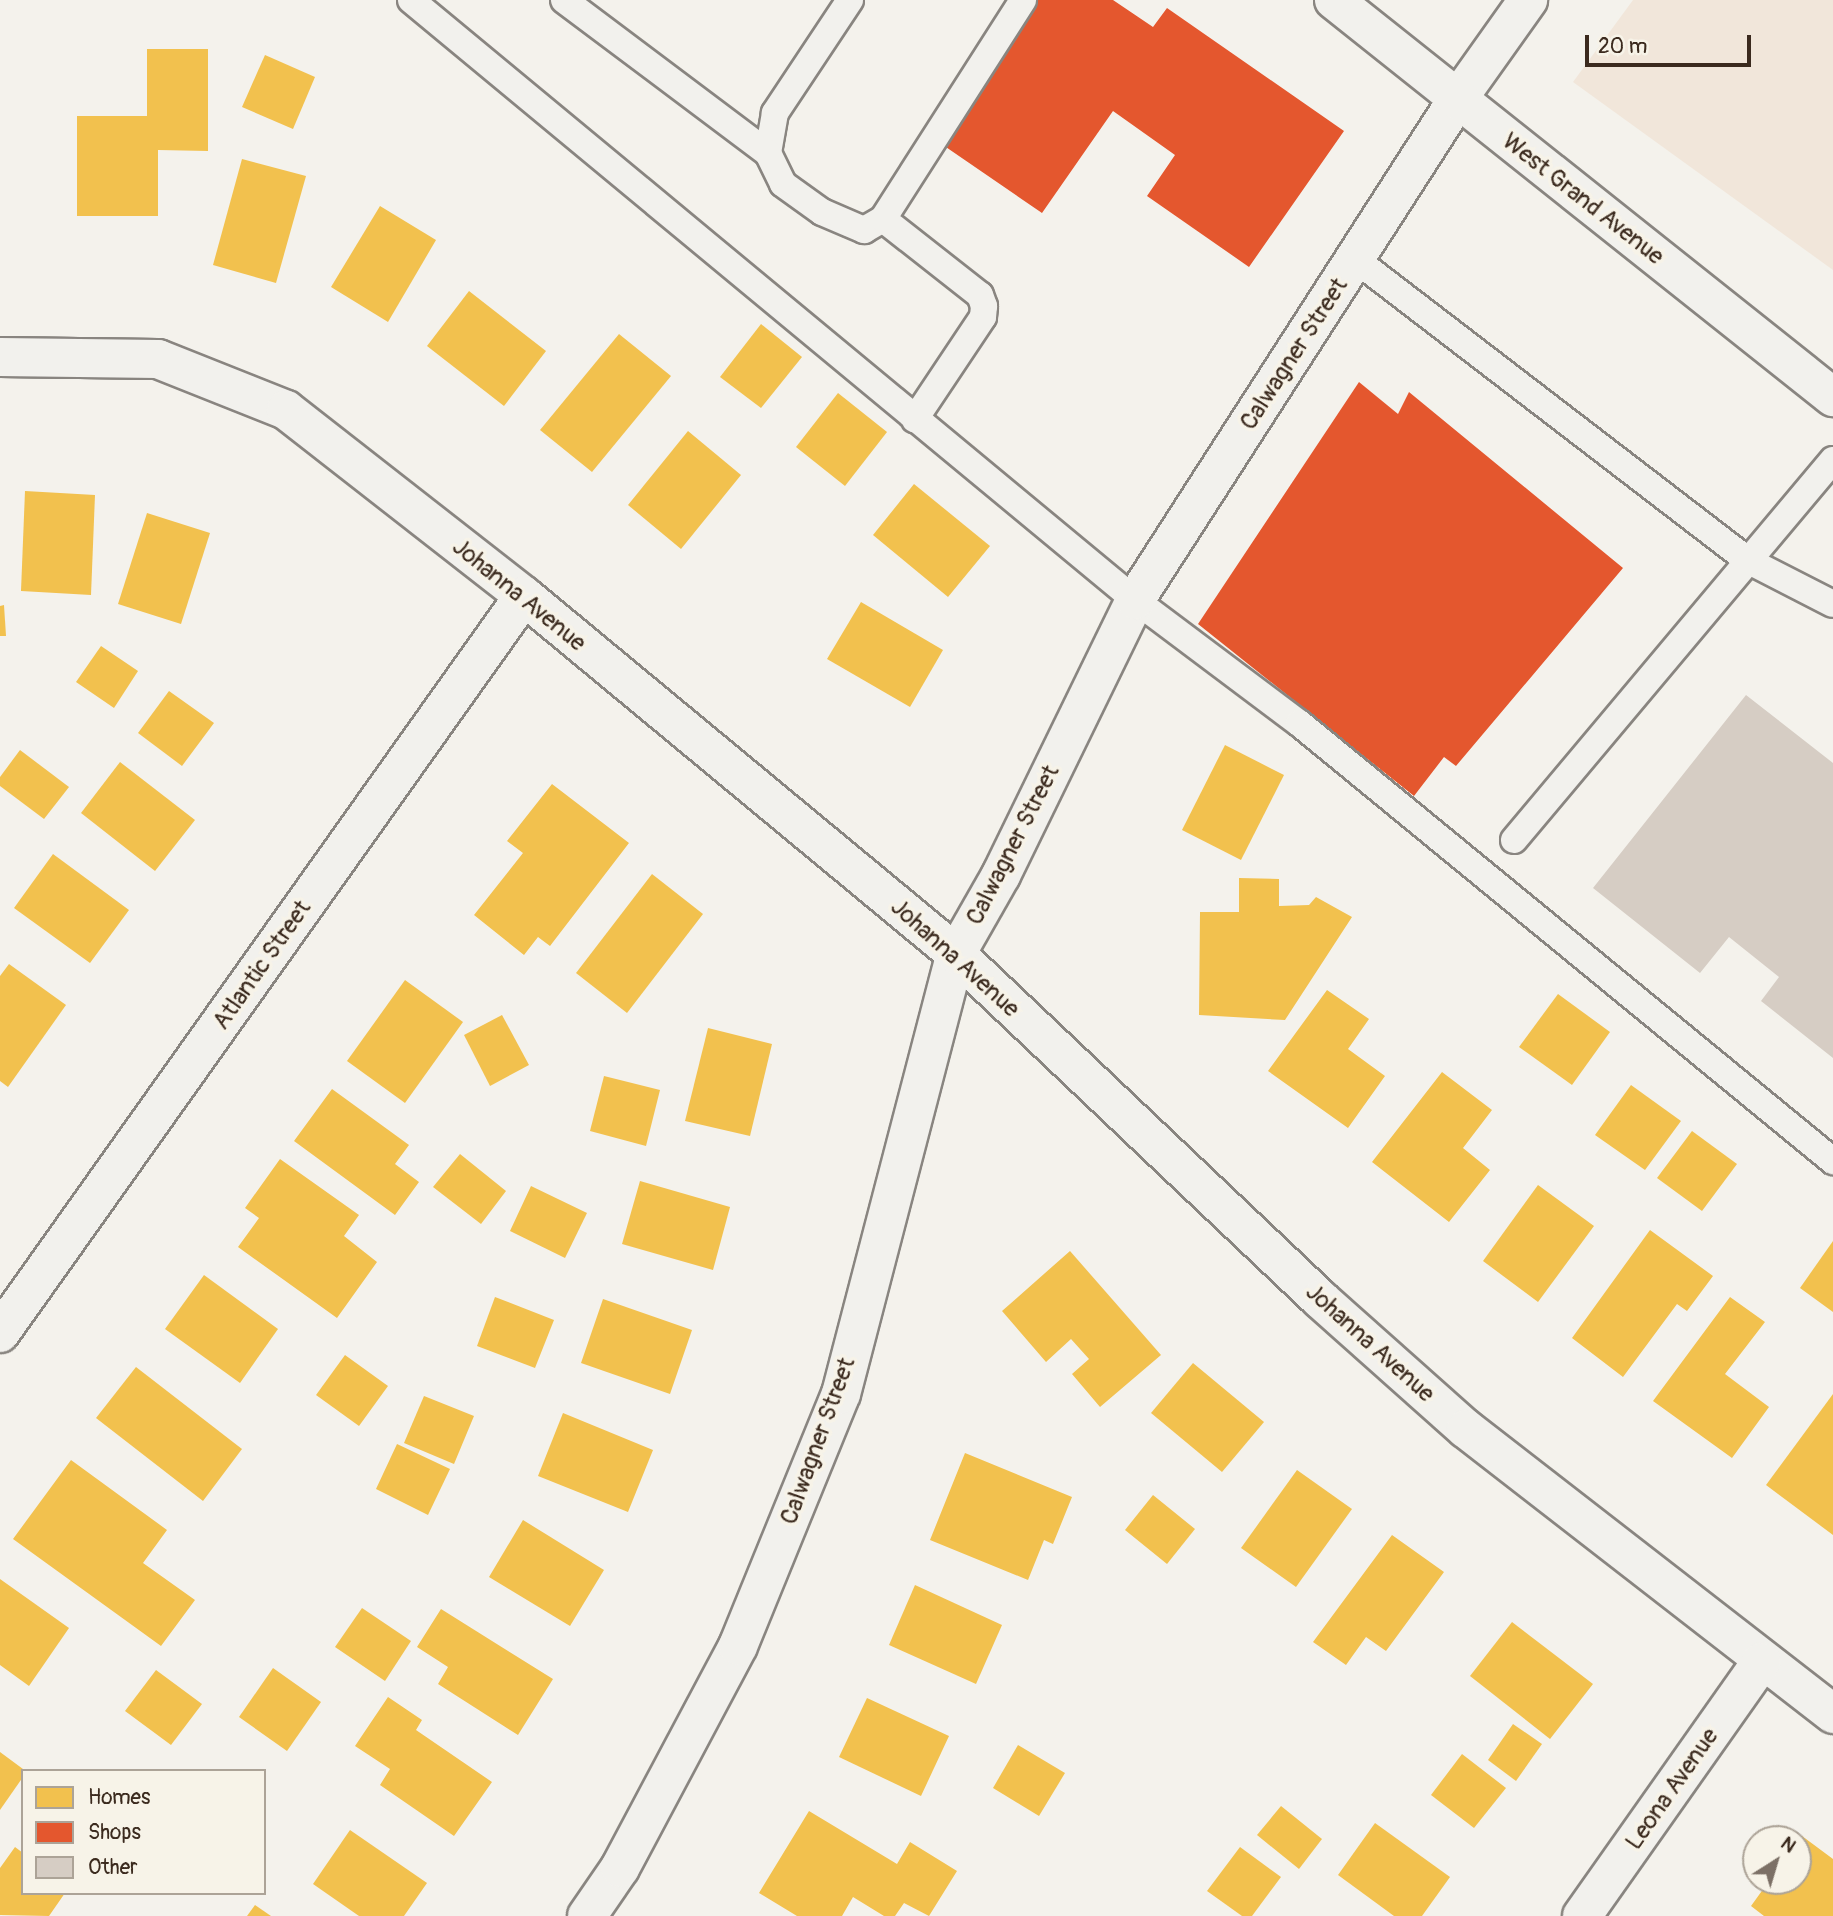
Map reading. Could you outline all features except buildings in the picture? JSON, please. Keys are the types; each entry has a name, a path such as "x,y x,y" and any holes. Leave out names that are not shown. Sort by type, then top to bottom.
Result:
{"street":[{"name":"Calwagner Street","path":"587,1916 620,1868 738,1646 841,1394 956,954 1001,875 1135,600 1457,100 1528,0"},
{"name":"West Grand Avenue","path":"1349,5 1457,100 1833,397"},
{"name":"Johanna Avenue","path":"0,357 158,359 286,410 524,596 956,954 1320,1299 1466,1429 1761,1661 1833,1714"},
{"name":"Atlantic Street","path":"0,1333 524,596"},
{"name":"Leona Avenue","path":"1583,1916 1761,1661"}],"lane":[{"path":"411,0 1135,600 1298,723 1833,1161"},
{"path":"564,0 768,153 783,184 822,212 864,230 883,219 1023,0"},
{"path":"768,153 775,113 850,0"},
{"path":"883,219 980,295 984,306 983,317 915,418"},
{"path":"1355,259 1749,561 1833,604"},
{"path":"1514,840 1833,460"}],"shaded area":[{"path":"1633,0 1833,0 1833,270 1573,82"}]}
